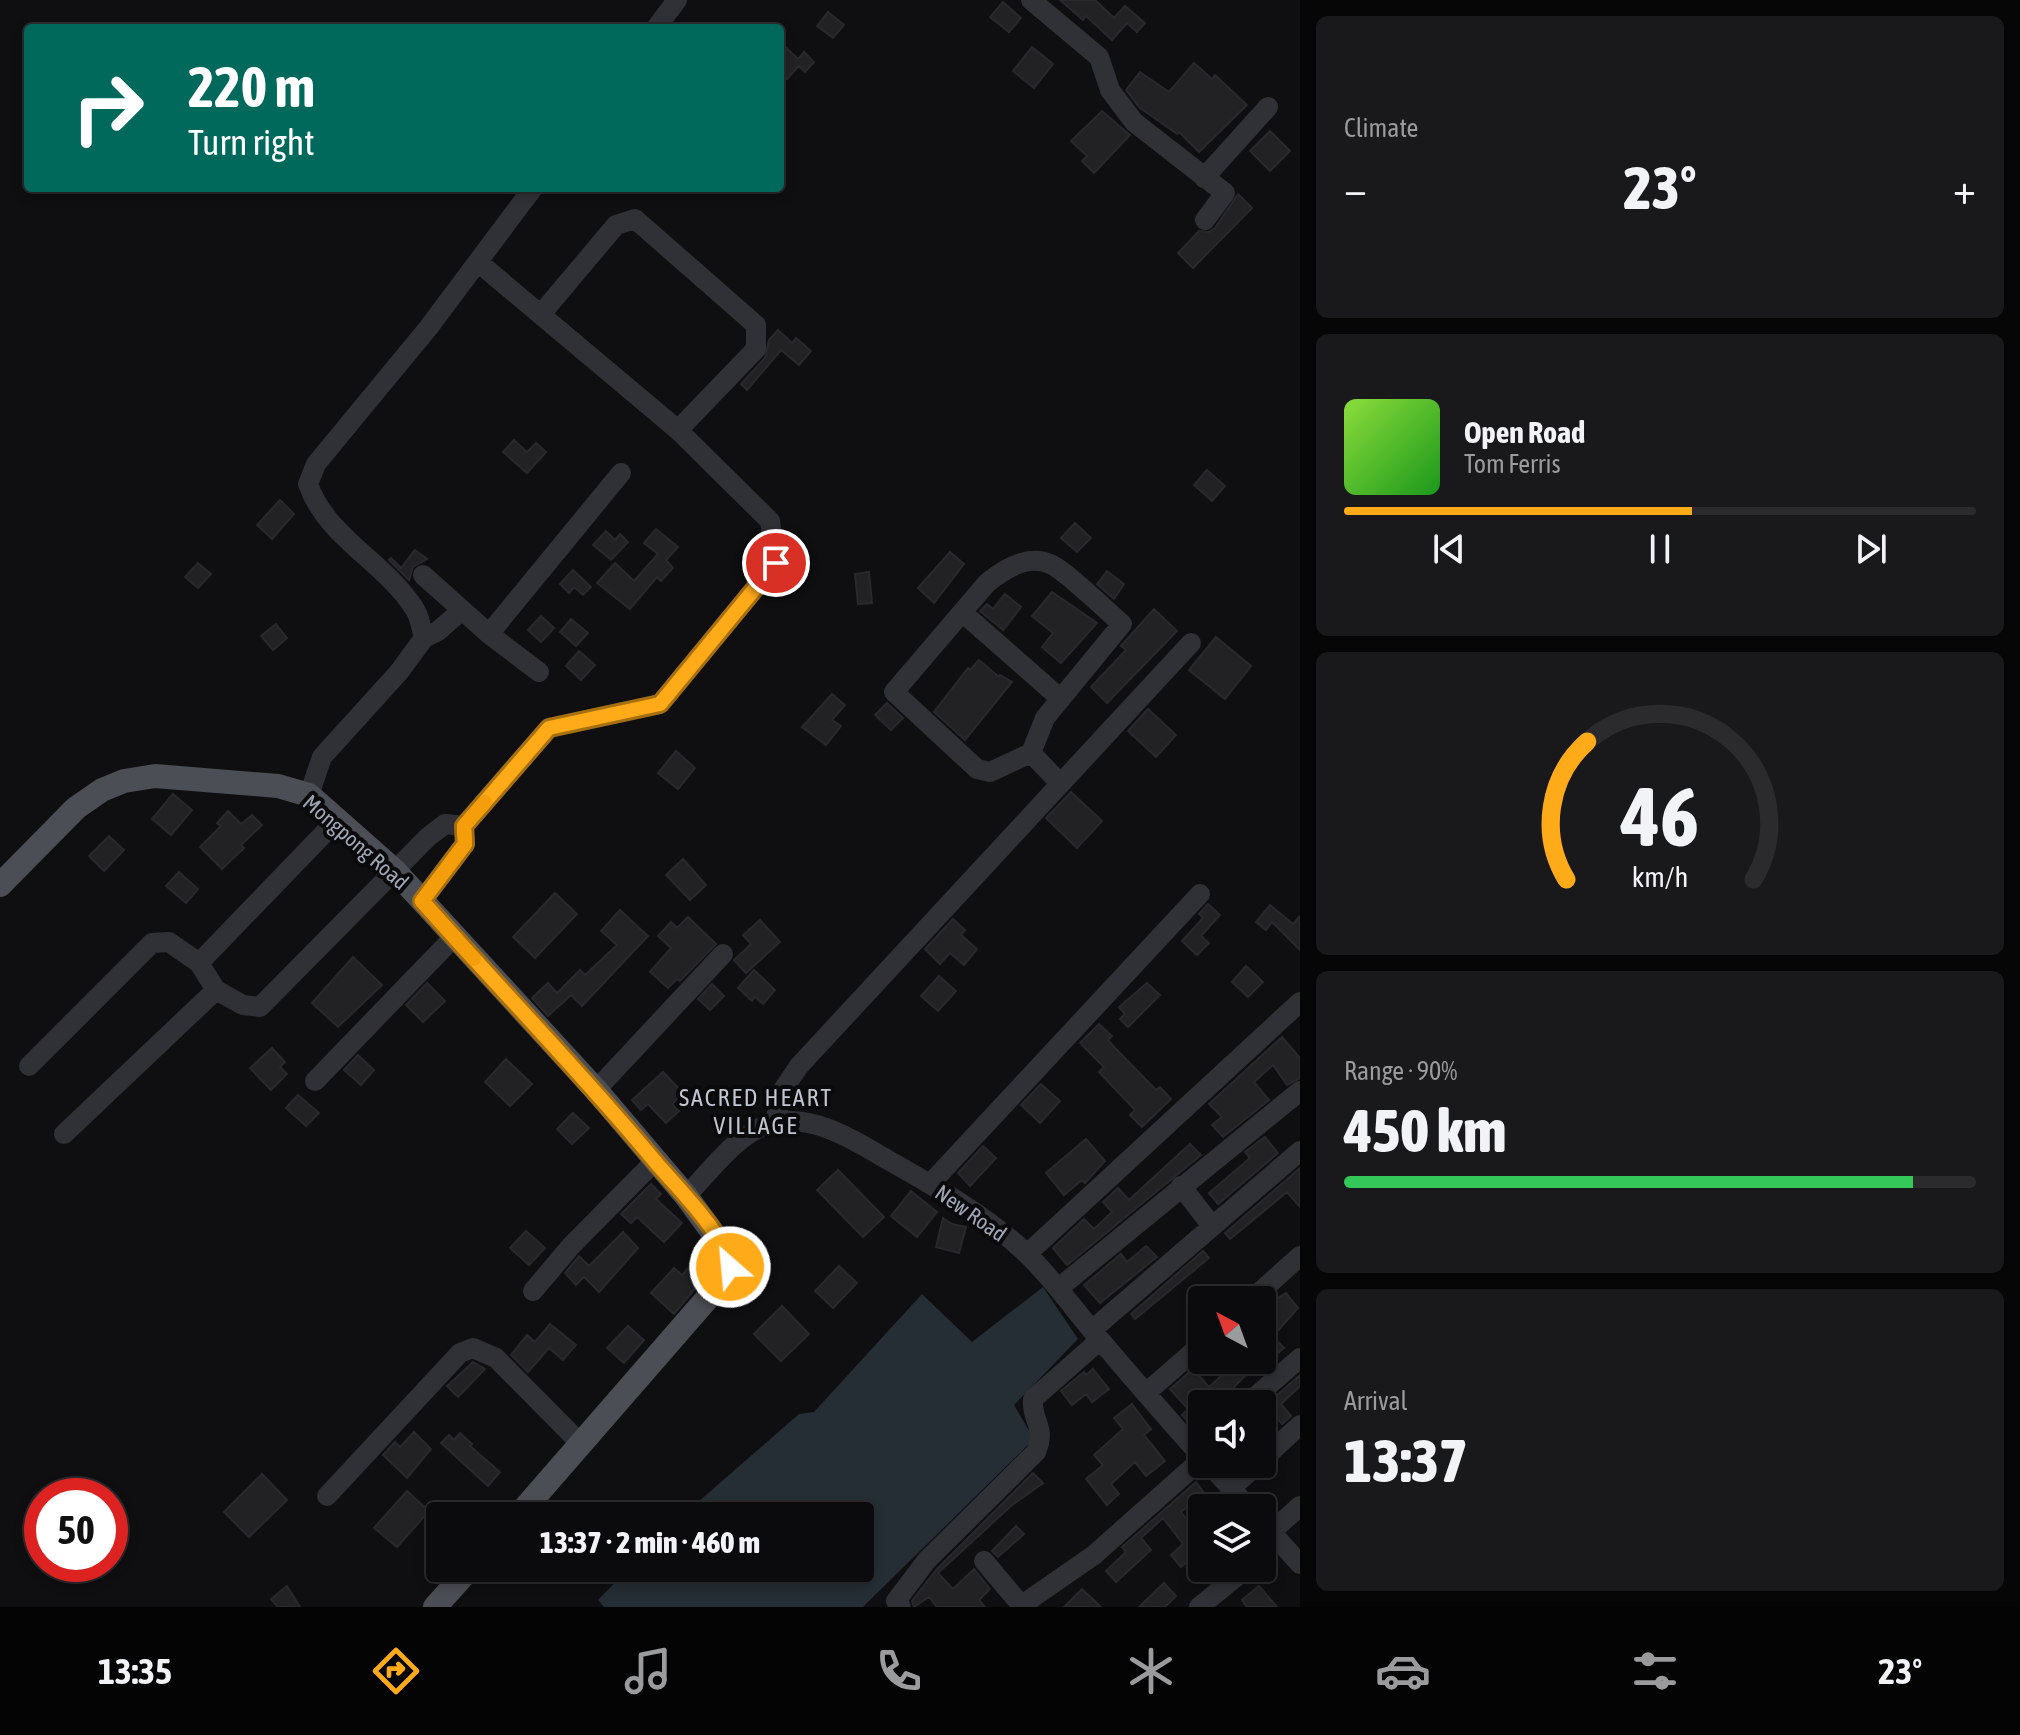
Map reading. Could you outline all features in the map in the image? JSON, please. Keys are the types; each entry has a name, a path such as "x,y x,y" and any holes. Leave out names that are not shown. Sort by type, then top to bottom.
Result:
{"main road":[{"name":"Mongpong Road","path":"0,885 76,808 102,790 124,781 155,776 278,786 309,795 395,871 596,1090 686,1196 724,1248 730,1267 725,1278 531,1502"},
{"path":"435,1607 457,1582"}],"street":[{"path":"659,24 677,0"},
{"path":"1031,0 1099,57 1110,90 1134,122 1225,193 1205,220"},
{"path":"1204,178 1268,107"},
{"path":"424,638 416,609 385,574 330,524 314,501 308,484 316,464 530,192"},
{"path":"542,313 616,225 635,219 756,325 756,349 678,430"},
{"path":"422,901 465,844 464,826 549,728 660,704 776,563 770,521 678,430 478,262"},
{"path":"489,634 621,473"},
{"path":"1026,562 1050,563 1122,624 1041,726 1031,753 1016,757 990,772 977,769 894,692 987,583 1006,568 1026,562"},
{"path":"423,575 489,634 539,672"},
{"path":"309,795 322,757 399,672 424,638 438,631 462,610"},
{"path":"963,613 1061,699"},
{"path":"686,1196 751,1132 775,1122 782,1091 799,1066 1191,643"},
{"path":"1031,753 1059,782"},
{"path":"199,963 337,820"},
{"path":"29,1066 152,943 169,942 199,963 216,990 243,1005 260,1007 445,824 464,826"},
{"path":"930,1184 1200,894"},
{"path":"315,1081 454,937"},
{"path":"596,1090 723,954"},
{"path":"64,1134 216,990"},
{"path":"1027,1254 1300,1002"},
{"path":"1060,1287 1300,1091"},
{"name":"New Road","path":"775,1122 810,1124 843,1133 930,1184 1002,1232 1060,1287 1096,1335 1188,1438"},
{"path":"901,1607 896,1601 927,1560 1036,1452 1042,1429 1032,1408 1033,1399 1212,1226 1300,1151"},
{"path":"533,1291 571,1246 655,1161"},
{"path":"1181,1186 1212,1226"},
{"path":"1267,1286 1300,1256"},
{"path":"327,1496 460,1353 473,1348 496,1358 582,1445"},
{"path":"1147,1392 1188,1356"},
{"path":"1263,1390 1300,1358"},
{"path":"1276,1447 1300,1425"},
{"path":"984,1561 1020,1606 1094,1555 1188,1467"},
{"name":"New Road","path":"1222,1478 1236,1494"},
{"path":"1231,1488 1242,1478"},
{"path":"1276,1527 1300,1506"},
{"path":"1276,1538 1300,1564"},
{"path":"1199,1607 1230,1582"}],"shaded area":[{"path":"1043,1287 1078,1339 1014,1405 1034,1439 863,1607 604,1607 598,1600 615,1582 874,1582 874,1502 698,1502 799,1414 814,1412 922,1294 972,1342"}],"building":[{"path":"1060,0 1095,0 1114,18 1125,6 1145,23 1137,32 1127,23 1112,40 1086,16 1083,20"},
{"path":"1003,2 1021,18 1009,32 990,17"},
{"path":"828,12 844,25 833,38 817,26"},
{"path":"784,46 798,59 804,52 814,62 805,72 799,66 787,79 784,76"},
{"path":"1032,47 1053,64 1034,88 1013,71"},
{"path":"1194,63 1212,79 1215,75 1247,105 1199,152 1179,132 1177,134 1139,107 1126,90 1140,72 1169,92"},
{"path":"1102,111 1130,135 1094,173 1082,161 1087,156 1071,141"},
{"path":"1270,131 1290,151 1270,171 1250,151"},
{"path":"1238,194 1252,208 1193,268 1178,253 1199,231 1209,232 1215,228"},
{"path":"778,330 792,343 796,338 811,351 799,365 781,350 747,390 741,384 765,358 769,340"},
{"path":"514,440 527,452 536,443 546,452 527,473 503,452"},
{"path":"1207,470 1225,486 1212,501 1194,485"},
{"path":"280,500 294,514 272,539 257,525"},
{"path":"1075,523 1091,538 1077,552 1061,538"},
{"path":"656,529 678,547 666,560 673,568 661,581 657,577 630,609 597,583 615,563 634,581 658,554 644,543"},
{"path":"606,531 615,540 620,534 628,542 611,560 593,545"},
{"path":"415,550 427,559 413,567 409,580 389,560 391,558 401,568"},
{"path":"950,552 964,564 934,603 918,588"},
{"path":"198,563 211,574 198,588 185,577"},
{"path":"573,570 591,587 583,595 574,587 569,593 560,584"},
{"path":"1107,571 1124,584 1114,599 1097,584"},
{"path":"869,572 872,603 858,604 855,574"},
{"path":"1052,592 1097,623 1061,663 1042,647 1053,633 1032,616"},
{"path":"1005,594 1021,607 1003,630 980,611 987,604 993,609"},
{"path":"1154,609 1177,631 1107,703 1091,687 1126,650 1121,646"},
{"path":"541,616 554,628 541,642 528,630"},
{"path":"571,619 588,633 576,646 560,632"},
{"path":"276,624 287,638 273,650 261,636"},
{"path":"1216,637 1251,666 1225,699 1189,670"},
{"path":"579,651 595,665 581,680 566,666"},
{"path":"979,660 999,677 1012,682 965,740 934,712 968,668 970,670"},
{"path":"832,694 845,705 832,720 841,726 826,745 802,727"},
{"path":"887,703 903,718 891,730 875,715"},
{"path":"1148,709 1176,735 1156,757 1128,731"},
{"path":"676,751 695,768 678,789 658,773"},
{"path":"1071,792 1102,821 1077,848 1046,818"},
{"path":"173,794 192,810 171,835 152,819"},
{"path":"228,811 241,824 252,815 262,825 222,869 200,847 221,826 217,823"},
{"path":"109,836 124,850 104,871 89,856"},
{"path":"683,859 706,885 690,900 666,875"},
{"path":"179,872 198,889 186,903 166,886"},
{"path":"555,893 577,914 535,958 513,937"},
{"path":"1208,904 1220,915 1201,936 1209,943 1197,955 1182,941 1203,918 1199,914"},
{"path":"1270,905 1293,924 1300,916 1300,950 1272,922 1266,930 1256,922"},
{"path":"620,910 648,936 582,1006 571,995 548,1016 532,998 548,983 557,993 580,970 585,975 617,945 601,931"},
{"path":"688,917 716,944 680,981 677,979 668,988 650,972 671,948 658,936 671,922 677,928"},
{"path":"953,919 965,930 961,935 977,949 964,965 950,953 940,964 925,949"},
{"path":"760,920 780,942 746,973 734,960 751,944 743,935"},
{"path":"353,957 382,985 338,1027 312,1003"},
{"path":"1246,966 1263,982 1248,997 1232,982"},
{"path":"754,970 775,990 763,1004 755,997 752,1001 738,988"},
{"path":"939,976 956,991 938,1011 921,996"},
{"path":"427,983 445,1001 423,1022 406,1005"},
{"path":"1147,983 1160,995 1128,1027 1120,1019 1125,1014 1119,1007"},
{"path":"712,984 724,996 710,1010 698,999"},
{"path":"1099,1024 1112,1036 1108,1040 1114,1047 1156,1090 1160,1087 1171,1099 1142,1127 1130,1115 1135,1110 1099,1072 1104,1067 1080,1043"},
{"path":"1282,1037 1300,1058 1300,1078 1287,1085 1273,1065 1254,1082 1269,1100 1223,1137 1212,1125 1222,1117 1209,1104"},
{"path":"272,1048 285,1062 280,1067 287,1074 271,1090 250,1068"},
{"path":"358,1055 374,1070 361,1085 344,1070"},
{"path":"506,1059 532,1084 510,1106 485,1082"},
{"path":"663,1072 684,1094 672,1104 679,1111 666,1123 648,1104 641,1110 632,1100"},
{"path":"1041,1084 1060,1101 1040,1123 1021,1105"},
{"path":"298,1095 319,1113 306,1126 286,1108"},
{"path":"573,1113 589,1128 572,1144 557,1129"},
{"path":"1265,1137 1278,1153 1218,1204 1209,1193 1250,1158 1245,1152"},
{"path":"1086,1139 1105,1161 1085,1183 1082,1180 1064,1195 1046,1173"},
{"path":"1190,1144 1201,1155 1067,1265 1053,1248 1084,1219 1094,1229 1112,1212 1103,1202 1118,1188 1129,1200"},
{"path":"983,1146 996,1158 970,1186 958,1173"},
{"path":"1300,1168 1300,1207 1287,1192 1230,1239 1225,1233"},
{"path":"838,1170 884,1217 863,1237 817,1190"},
{"path":"651,1184 661,1194 656,1199 682,1223 664,1242 637,1217 631,1223 621,1214"},
{"path":"911,1191 937,1212 917,1237 891,1216"},
{"path":"943,1218 966,1227 959,1253 936,1247"},
{"path":"526,1231 545,1248 529,1265 510,1248"},
{"path":"623,1232 638,1248 599,1292 584,1277 576,1285 565,1273 579,1256 589,1266"},
{"path":"1146,1246 1157,1257 1100,1303 1084,1285 1121,1254 1127,1262"},
{"path":"1203,1251 1209,1258 1135,1319 1131,1314"},
{"path":"701,1253 714,1266 674,1314 651,1293 674,1268 682,1275"},
{"path":"839,1266 857,1283 833,1308 815,1291"},
{"path":"1286,1293 1298,1308 1276,1333 1276,1299"},
{"path":"782,1306 809,1334 781,1361 754,1334"},
{"path":"550,1324 576,1345 563,1360 549,1348 528,1372 511,1355 527,1335 535,1342"},
{"path":"628,1326 644,1340 624,1363 607,1348"},
{"path":"1276,1340 1284,1348 1276,1355"},
{"path":"473,1362 485,1369 458,1397 447,1386"},
{"path":"1093,1369 1109,1389 1092,1402 1086,1394 1072,1405 1061,1391 1084,1372 1086,1375"},
{"path":"1188,1373 1197,1374 1209,1387 1223,1374 1247,1374 1231,1390 1188,1390 1188,1409 1170,1389"},
{"path":"1300,1375 1300,1386 1281,1404 1291,1416 1282,1424 1276,1417 1276,1396"},
{"path":"1132,1404 1151,1429 1144,1435 1165,1461 1146,1476 1135,1462 1111,1484 1119,1494 1107,1505 1086,1479 1103,1465 1094,1455 1123,1429 1114,1418"},
{"path":"414,1432 431,1449 407,1478 383,1455 395,1442 400,1447"},
{"path":"460,1433 500,1472 488,1486 441,1443 449,1435 454,1440"},
{"path":"1033,1473 1043,1483 1012,1505 938,1573 953,1589 974,1569 990,1589 979,1600 985,1607 937,1607 929,1597 914,1607 912,1601 937,1569"},
{"path":"262,1474 287,1500 249,1537 224,1512"},
{"path":"1196,1482 1204,1493 1188,1494 1188,1506 1181,1512 1188,1521 1188,1561 1181,1567 1171,1555 1183,1544 1163,1518 1141,1538 1151,1550 1116,1582 1106,1571 1126,1552 1122,1547"},
{"path":"407,1491 426,1508 426,1514 397,1547 374,1528"},
{"path":"1016,1526 1024,1534 998,1557 992,1551"},
{"path":"1164,1583 1176,1596 1165,1607 1139,1607"},
{"path":"287,1586 300,1607 278,1607 271,1599"},
{"path":"1259,1586 1277,1607 1247,1607 1242,1600"},
{"path":"1082,1589 1101,1607 1064,1607"}],"slow traffic":[{"path":"474,959 422,901 465,844 464,826 485,802"}],"district":[{"name":"SACRED HEART VILLAGE","path":"756,1111"}],"route":[{"path":"730,1267 724,1248 686,1196 596,1090 422,901 465,844 464,826 549,728 660,704 776,563"}]}
